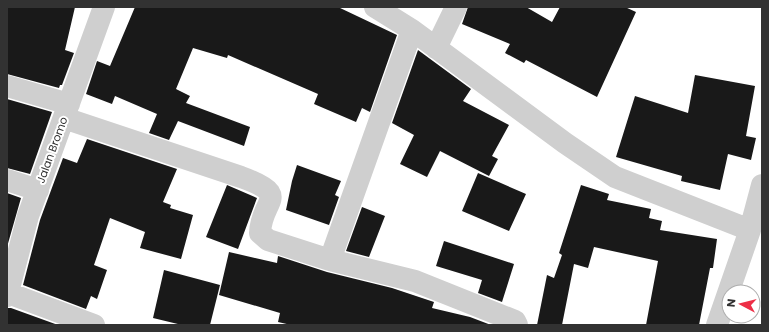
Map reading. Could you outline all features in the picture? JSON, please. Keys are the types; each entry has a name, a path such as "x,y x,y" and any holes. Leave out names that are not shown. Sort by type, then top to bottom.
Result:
{"street":[{"name":"Jalan Bromo","path":"8,286 28,216 104,7"},
{"path":"375,7 412,30 565,143 615,177 750,230"},
{"path":"436,48 456,7"},
{"path":"330,260 412,30"},
{"path":"7,86 67,111 266,187 269,191 270,197 269,206 260,225 260,233 268,240 330,260 415,281 515,321 517,325"},
{"path":"7,180 38,190"},
{"path":"717,325 750,230 762,185"},
{"path":"8,286 94,325"}],"building":[{"path":"7,7 75,7 65,50 74,53 62,85 60,85 59,88 7,74"},
{"path":"135,7 338,7 397,35 370,112 362,108 356,122 314,104 318,94 228,55 227,58 193,48 176,89 190,96 186,103 250,127 244,146 178,121 169,140 149,133 157,114 115,96 112,104 86,94 97,61 110,66"},
{"path":"468,7 526,7 552,22 560,7 625,7 636,12 597,97 526,60 524,63 505,53 510,44 462,24"},
{"path":"418,50 471,89 463,101 509,125 492,156 498,159 489,176 440,151 427,177 400,164 414,135 392,123"},
{"path":"695,75 755,86 746,136 756,138 751,160 728,154 720,190 681,181 682,176 616,157 635,96 688,113"},
{"path":"7,99 52,112 30,174 7,168"},
{"path":"87,139 177,169 163,202 171,205 170,208 193,215 181,259 140,248 145,232 110,218 94,265 107,270 97,299 91,296 86,309 23,285 40,220 63,158 77,163"},
{"path":"297,165 341,181 335,195 339,197 329,225 286,210"},
{"path":"478,173 526,194 509,231 462,211"},
{"path":"227,185 257,198 238,249 206,237"},
{"path":"581,185 609,194 607,200 651,209 649,218 662,221 660,230 717,239 713,268 710,268 699,325 646,325 658,261 594,247 588,268 574,264 562,325 537,325 547,275 554,278 562,255 559,253"},
{"path":"7,193 21,198 7,247"},
{"path":"362,207 385,216 369,257 346,251"},
{"path":"444,241 514,264 502,302 478,293 482,280 436,266"},
{"path":"229,252 277,263 278,256 327,272 392,288 434,302 432,308 470,317 491,325 291,325 278,322 280,313 219,295"},
{"path":"164,270 220,285 210,325 182,325 153,318"},
{"path":"7,308 11,308 58,325 7,325"}]}
